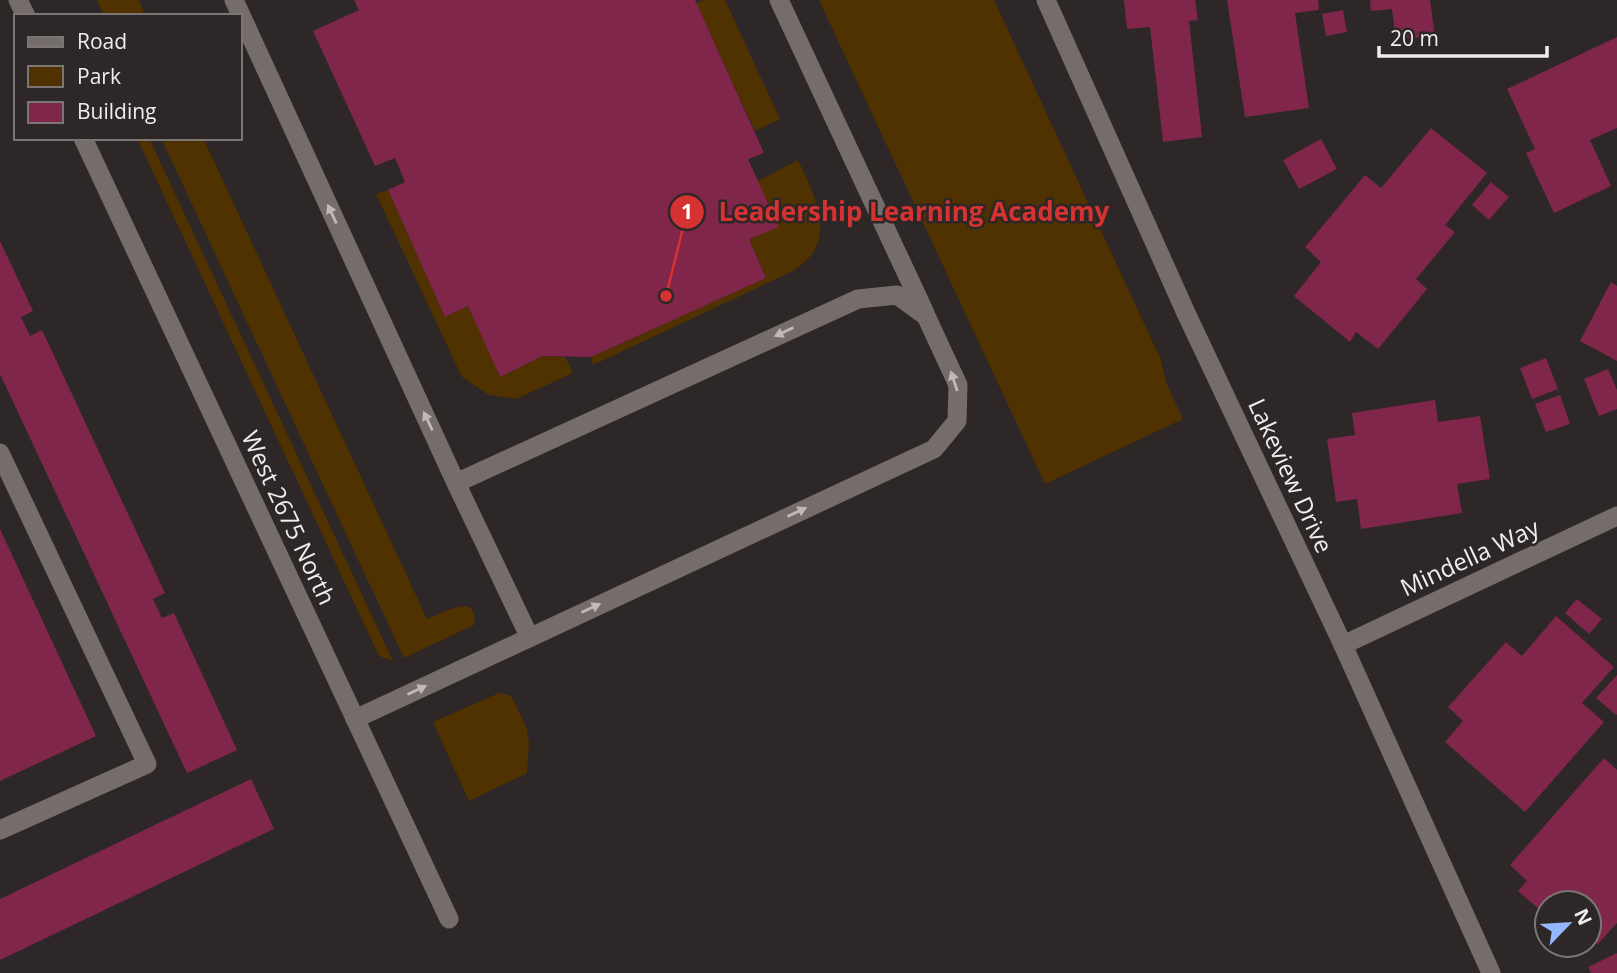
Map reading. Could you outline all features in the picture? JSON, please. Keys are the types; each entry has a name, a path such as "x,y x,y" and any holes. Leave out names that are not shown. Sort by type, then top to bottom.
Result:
{"street":[{"path":"355,719 934,449 957,421 958,386 779,0"},
{"name":"Lakeview Drive","path":"1046,0 1186,313 1343,645 1491,973"},
{"path":"242,17 529,636"},
{"name":"West 2675 North","path":"84,140 449,919"},
{"path":"456,483 858,299 897,295 926,316"},
{"path":"0,453 147,764 0,830"},
{"name":"Mindella Way","path":"1343,645 1617,516"}],"green space":[{"path":"97,0 139,0 145,14 103,14"},
{"path":"703,0 725,0 780,119 755,131 696,3"},
{"path":"819,0 994,0 1161,360 1166,382 1183,419 1045,484"},
{"path":"138,140 150,140 393,661 379,656"},
{"path":"162,140 204,140 427,619 465,606 474,614 474,625 404,658"},
{"path":"798,160 820,219 816,247 807,260 793,271 593,365 591,357 766,278 749,239 778,226 758,181"},
{"path":"388,190 445,317 468,306 502,376 542,356 565,357 573,373 516,399 489,395 462,377 376,194"},
{"path":"499,693 511,696 526,726 529,743 527,773 469,801 433,722"}],"building":[{"path":"354,0 695,0 764,153 748,159 779,227 749,239 766,278 591,357 542,356 500,377 468,306 445,317 388,190 405,182 395,158 375,166 313,31 359,10"},
{"path":"1124,0 1195,0 1198,20 1189,21 1202,137 1163,142 1150,27 1127,29"},
{"path":"1227,0 1318,0 1319,10 1295,13 1309,108 1245,117"},
{"path":"1370,0 1430,0 1435,36 1396,40 1392,9 1371,11"},
{"path":"1343,10 1347,32 1326,36 1322,14"},
{"path":"1617,37 1617,128 1590,140 1611,186 1554,213 1526,153 1535,149 1507,89"},
{"path":"1431,128 1487,173 1445,225 1455,232 1416,279 1427,289 1378,349 1356,332 1350,342 1294,296 1321,262 1305,247 1365,175 1381,188"},
{"path":"1321,139 1337,169 1299,189 1283,160"},
{"path":"1491,182 1509,197 1489,220 1472,205"},
{"path":"0,241 33,311 21,317 30,336 42,330 165,593 153,599 162,618 174,613 237,750 187,773 0,374"},
{"path":"1611,282 1617,286 1617,361 1580,341"},
{"path":"1546,358 1558,389 1532,399 1520,368"},
{"path":"1608,369 1617,390 1617,409 1599,416 1584,379"},
{"path":"1560,395 1570,424 1546,432 1535,404"},
{"path":"1435,400 1438,422 1480,416 1490,479 1457,484 1462,513 1361,529 1357,499 1336,502 1327,439 1355,435 1352,413"},
{"path":"0,529 96,736 0,781"},
{"path":"1577,599 1602,619 1589,634 1565,613"},
{"path":"1556,616 1614,667 1582,703 1604,722 1525,812 1445,742 1463,721 1448,707 1506,642 1522,656"},
{"path":"1617,675 1617,714 1616,715 1596,698"},
{"path":"1604,758 1617,770 1617,923 1603,938 1603,889 1533,889 1533,904 1518,891 1527,881 1510,865"},
{"path":"251,779 274,829 0,960 0,899"},
{"path":"1617,953 1617,973 1591,973 1588,967"}],"place":[{"name":"Leadership Learning Academy","path":"666,296"}]}
